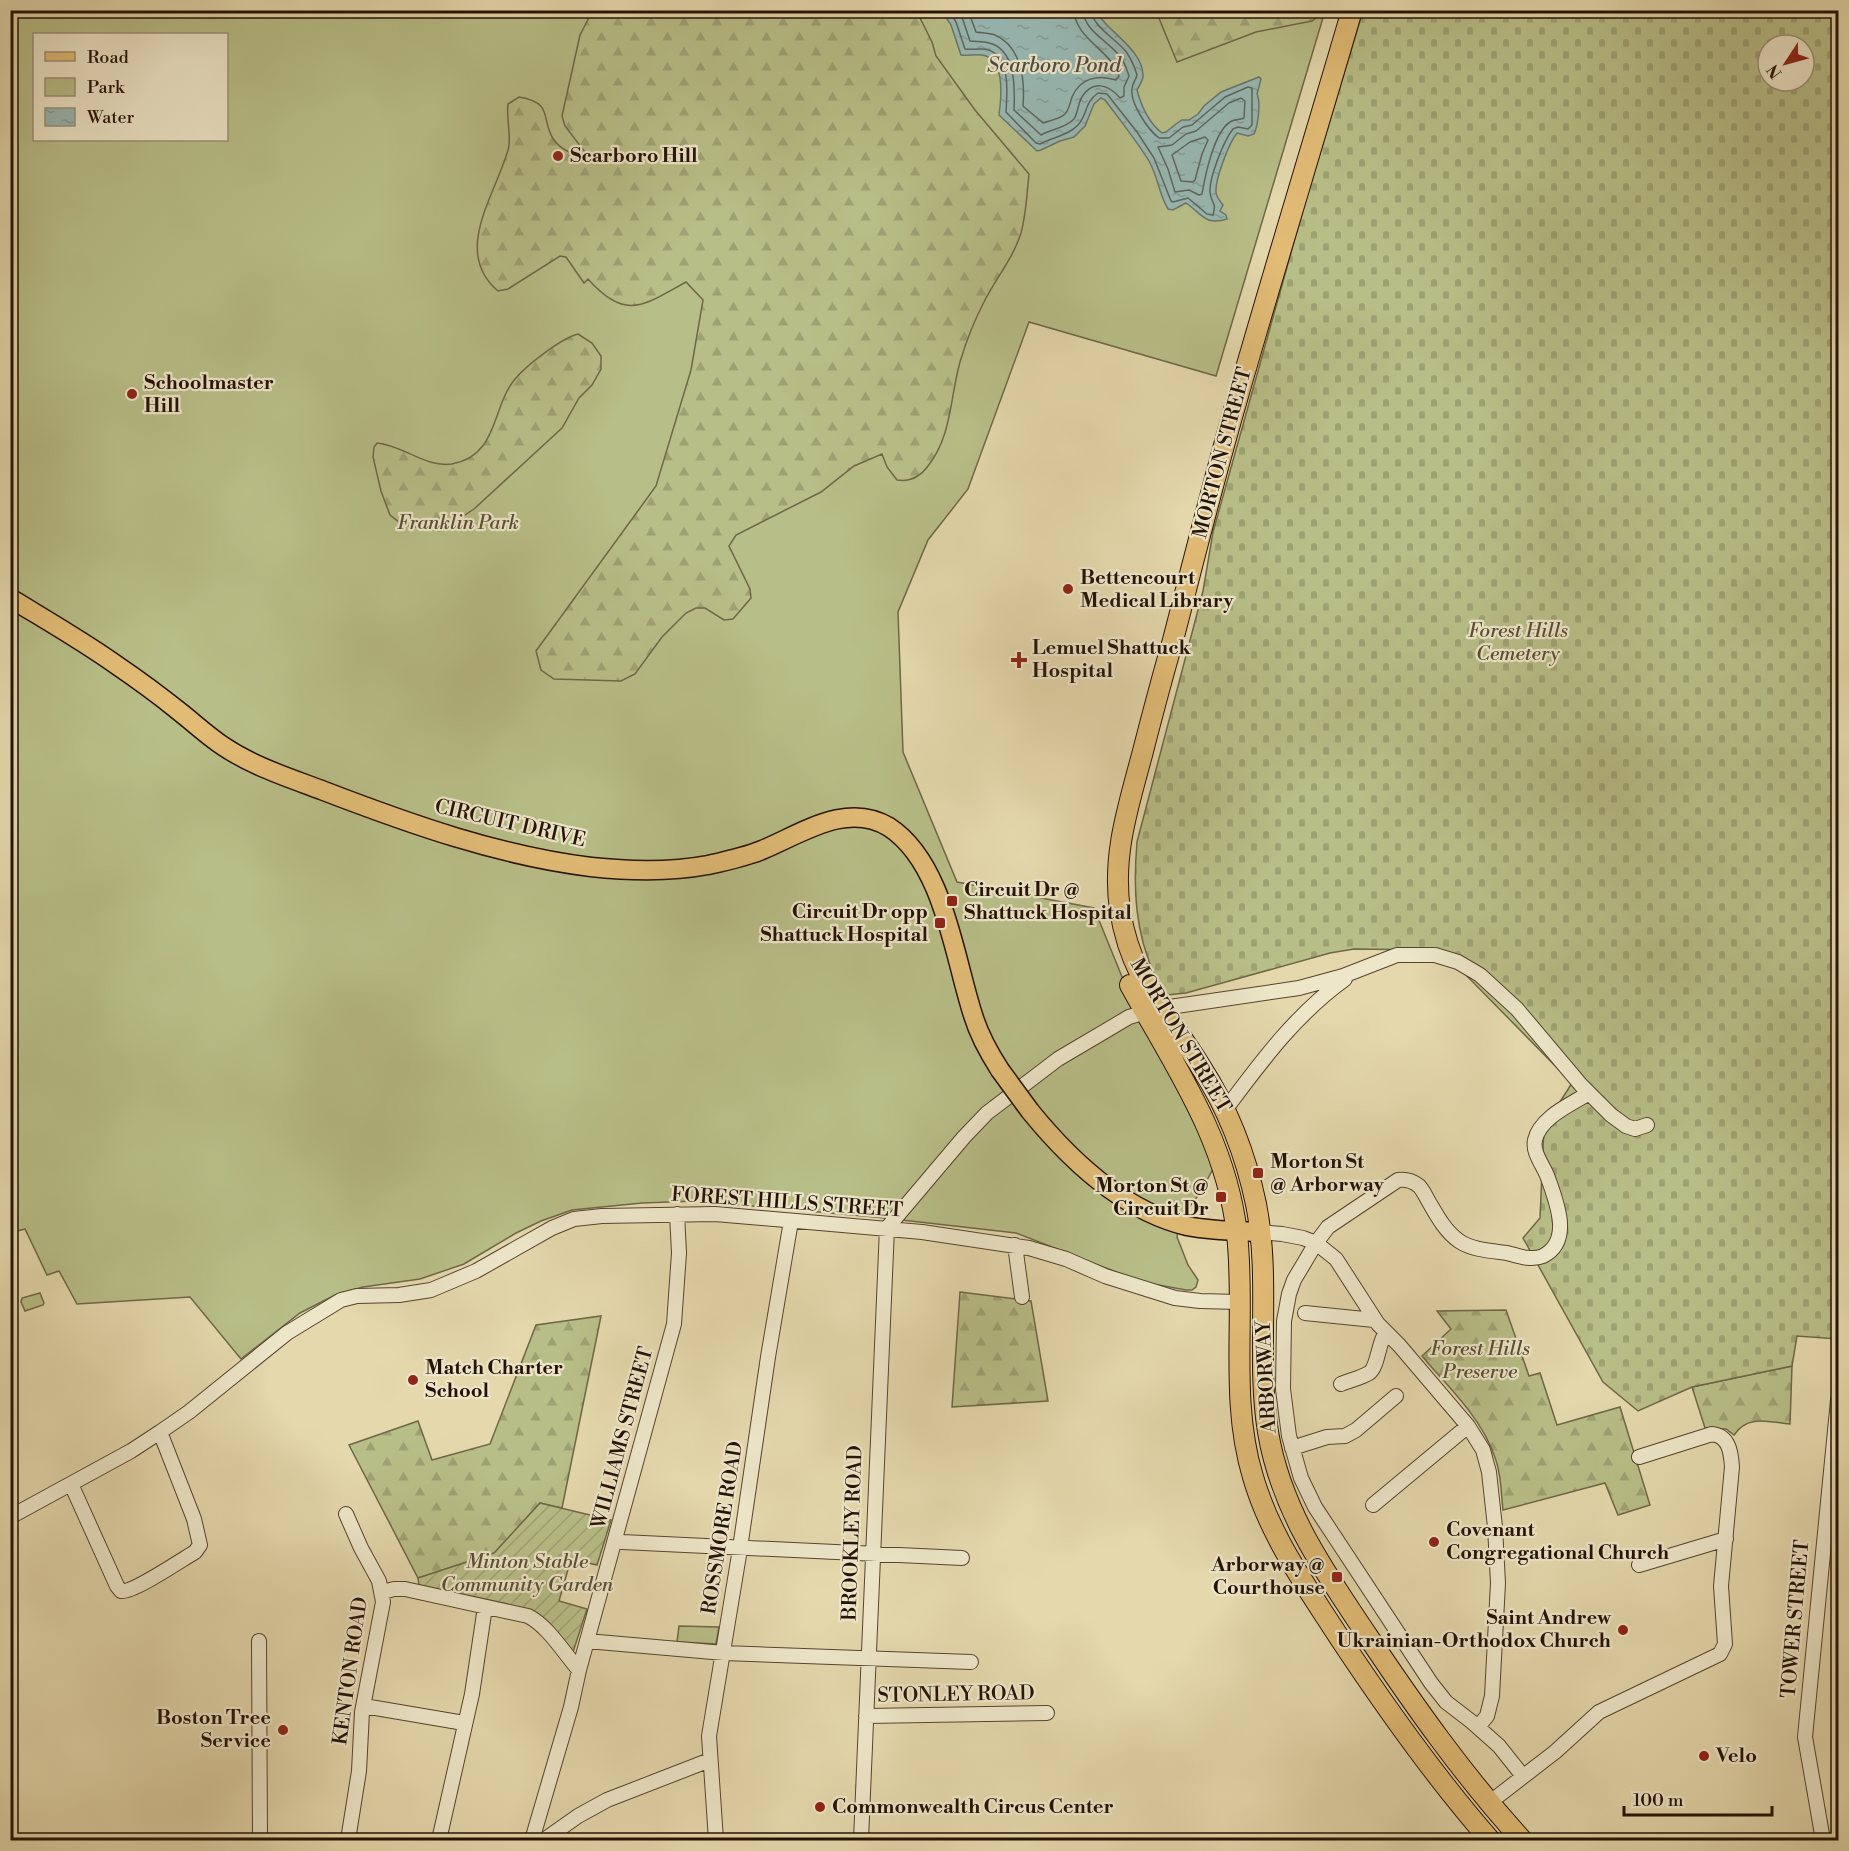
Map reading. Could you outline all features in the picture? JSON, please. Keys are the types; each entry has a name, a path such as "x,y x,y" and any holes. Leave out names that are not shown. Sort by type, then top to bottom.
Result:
{"highway":[{"name":"MORTON STREET","path":"1260,1232 1248,1173 1225,1110 1201,1066 1152,1010 1120,962 1109,923 1104,882 1108,832 1221,411 1339,10"},
{"name":"MORTON STREET","path":"1236,1231 1227,1181 1211,1133 1152,1010 1125,936 1117,885 1120,839 1233,412 1352,10"},
{"name":"ARBORWAY","path":"1236,1231 1241,1412 1245,1447 1253,1479 1269,1521 1291,1562 1417,1751 1490,1840"},
{"name":"ARBORWAY","path":"1260,1232 1263,1264 1264,1396 1268,1432 1278,1476 1293,1514 1309,1546 1429,1726 1489,1803 1522,1840"},
{"path":"1356,1662 1370,1657 1378,1658 1385,1663"}],"main road":[{"name":"CIRCUIT DRIVE","path":"10,598 71,634 176,709 222,746 261,768 394,818 492,846 593,867 679,869 750,854 835,819 861,817 880,822 910,846 930,878 944,915 976,1024 985,1045 1030,1111 1057,1141 1085,1168 1110,1187 1143,1209 1160,1217 1186,1226 1260,1232"}],"street":[{"path":"887,1228 963,1137 992,1109 1067,1053 1125,1019 1152,1010 1282,992 1330,980 1397,956 1435,955 1458,962 1480,975 1517,1009 1611,1116 1635,1129 1647,1125"},
{"path":"1225,1110 1287,1030 1320,998 1359,970"},
{"name":"ARBORWAY","path":"1522,1775 1507,1755 1478,1727 1446,1702 1431,1683 1315,1507 1301,1478 1292,1448 1283,1389 1284,1321 1294,1280 1316,1244 1335,1221 1398,1180 1405,1179 1420,1187 1442,1224 1457,1240 1467,1246 1529,1258 1543,1256 1554,1246 1561,1233 1560,1216 1548,1178 1536,1152 1535,1140 1550,1118 1589,1093"},
{"name":"FOREST HILLS STREET","path":"10,1517 131,1451 160,1432 189,1412 287,1333 341,1300 357,1296 399,1295 431,1290 476,1271 552,1228 574,1219 677,1214 728,1215 887,1228 1015,1245 1065,1259 1105,1276 1175,1298 1239,1302"},
{"name":"WILLIAMS STREET","path":"532,1840 571,1707 579,1670 674,1324 679,1253 677,1214"},
{"name":"ROSSMORE ROAD","path":"716,1840 710,1736 790,1221"},
{"name":"BROOKLEY ROAD","path":"861,1840 887,1228"},
{"path":"1260,1232 1296,1236 1316,1244 1336,1259 1374,1320 1399,1345 1468,1426 1483,1450 1488,1465 1495,1527 1498,1583 1492,1696 1487,1716 1478,1727"},
{"path":"1015,1245 1022,1297"},
{"path":"1305,1313 1374,1320"},
{"path":"1341,1384 1373,1370 1382,1338 1386,1332"},
{"path":"1292,1448 1326,1437 1345,1436 1356,1430 1396,1396"},
{"name":"TOWER STREET","path":"1823,1840 1805,1737 1839,1400"},
{"path":"1373,1505 1468,1426"},
{"path":"71,1484 117,1586 125,1592 136,1587 195,1552 200,1545 194,1519 160,1432"},
{"path":"1489,1803 1522,1775 1555,1752 1599,1712 1703,1663 1720,1653 1725,1644 1721,1587 1732,1467 1730,1449 1724,1438 1712,1434 1640,1457"},
{"name":"KENTON ROAD","path":"346,1514 383,1592 368,1675 359,1771 348,1840"},
{"path":"1639,1565 1726,1539"},
{"path":"616,1540 627,1543 962,1558"},
{"path":"383,1592 394,1588 405,1589 513,1611 535,1620 579,1670"},
{"path":"440,1840 472,1694 485,1607"},
{"path":"259,1641 260,1840"},
{"path":"588,1641 723,1653 972,1662"},
{"path":"364,1706 464,1723"},
{"name":"STONLEY ROAD","path":"866,1716 1047,1713"},
{"path":"544,1840 578,1816 607,1800 710,1760"}],"green space":[{"path":"593,10 913,11 920,18 936,56 975,110 1029,174 1021,233 1013,252 988,293 970,332 960,362 942,442 928,466 914,478 897,480 887,467 882,454 854,466 821,492 736,535 729,546 750,589 751,598 733,619 724,620 705,608 696,608 686,613 662,637 635,674 621,681 554,679 541,670 536,651 656,486 691,370 703,300 686,282 647,302 625,305 613,301 588,279 584,283 566,257 560,256 508,289 498,291 485,276 478,259 481,223 509,145 508,104 519,97 538,103 545,113 550,133 557,144 571,153 591,160 565,126 562,116 580,35"},
{"name":"Franklin Park","path":"10,11 1325,11 1216,376 1029,322 968,489 928,540 898,612 903,752 957,882 1094,908 1131,999 1190,1101 1213,1169 1200,1193 1180,1219 1177,1237 1188,1265 1198,1280 1196,1287 1186,1290 1142,1282 1016,1233 875,1217 696,1201 642,1203 572,1210 516,1233 464,1264 420,1279 363,1287 337,1294 300,1313 241,1359 190,1297 77,1304 59,1271 47,1275 25,1229 10,1233"},
{"path":"1156,11 1322,11 1312,21 1256,32 1177,62"},
{"name":"Forest Hills Cemetery","path":"1363,11 1838,11 1838,1339 1797,1336 1792,1366 1692,1387 1638,1411 1603,1382 1523,1238 1540,1218 1544,1127 1572,1083 1463,972 1430,950 1354,949 1330,953 1186,993 1167,995 1161,989 1148,960 1139,927 1135,877 1137,842 1203,591 1213,532 1303,210"},
{"path":"578,334 592,343 601,356 601,369 592,385 579,398 562,428 474,509 441,531 403,525 390,515 381,491 373,457 377,443 433,463 452,464 467,459 486,441 507,391 515,379 544,353"},
{"path":"960,1292 1031,1301 1048,1401 952,1407"},
{"path":"40,1293 43,1305 25,1311 21,1302 22,1298"},
{"name":"Forest Hills Preserve","path":"1506,1310 1529,1376 1540,1373 1557,1425 1620,1407 1650,1505 1618,1515 1605,1483 1503,1510 1498,1468 1488,1441 1462,1402 1422,1356 1451,1329 1437,1311"},
{"path":"601,1316 562,1508 540,1503 495,1553 418,1578 349,1445 418,1421 432,1460 490,1444 536,1325"},
{"path":"1792,1366 1790,1424 1752,1422 1740,1428 1734,1435 1726,1429 1705,1428 1692,1387"},
{"name":"Minton Stable Community Garden","path":"540,1503 611,1520 597,1565 571,1559 559,1601 587,1609 572,1655 514,1609 419,1585 418,1578 494,1553"},
{"path":"679,1626 719,1627 716,1644 677,1642"}],"water":[{"name":"Scarboro Pond","path":"942,11 1093,11 1130,48 1139,61 1143,77 1137,90 1149,119 1162,133 1182,120 1189,120 1198,114 1221,92 1259,77 1261,79 1257,94 1258,114 1254,134 1248,136 1237,133 1220,170 1216,186 1216,194 1223,205 1220,211 1226,215 1227,219 1209,220 1186,203 1173,210 1168,209 1149,161 1105,100 1101,98 1094,104 1085,126 1074,137 1037,151 999,115 999,73 992,60 980,55 961,55 951,25"}],"place":[{"name":"Scarboro Hill","path":"558,156"},
{"name":"Schoolmaster Hill","path":"132,394"},
{"name":"Bettencourt Medical Library","path":"1068,589"},
{"name":"Lemuel Shattuck Hospital","path":"1019,660"},
{"name":"Circuit Dr @ Shattuck Hospital","path":"952,901"},
{"name":"Circuit Dr opp Shattuck Hospital","path":"940,923"},
{"name":"Morton St @ Arborway","path":"1258,1173"},
{"name":"Morton St @ Circuit Dr","path":"1221,1197"},
{"name":"Match Charter School","path":"413,1380"},
{"name":"Covenant Congregational Church","path":"1434,1542"},
{"name":"Arborway @ Courthouse","path":"1337,1577"},
{"name":"Saint Andrew Ukrainian-Orthodox Church","path":"1623,1630"},
{"name":"Boston Tree Service","path":"283,1730"},
{"name":"Velo","path":"1704,1756"},
{"name":"Commonwealth Circus Center","path":"820,1807"}]}
